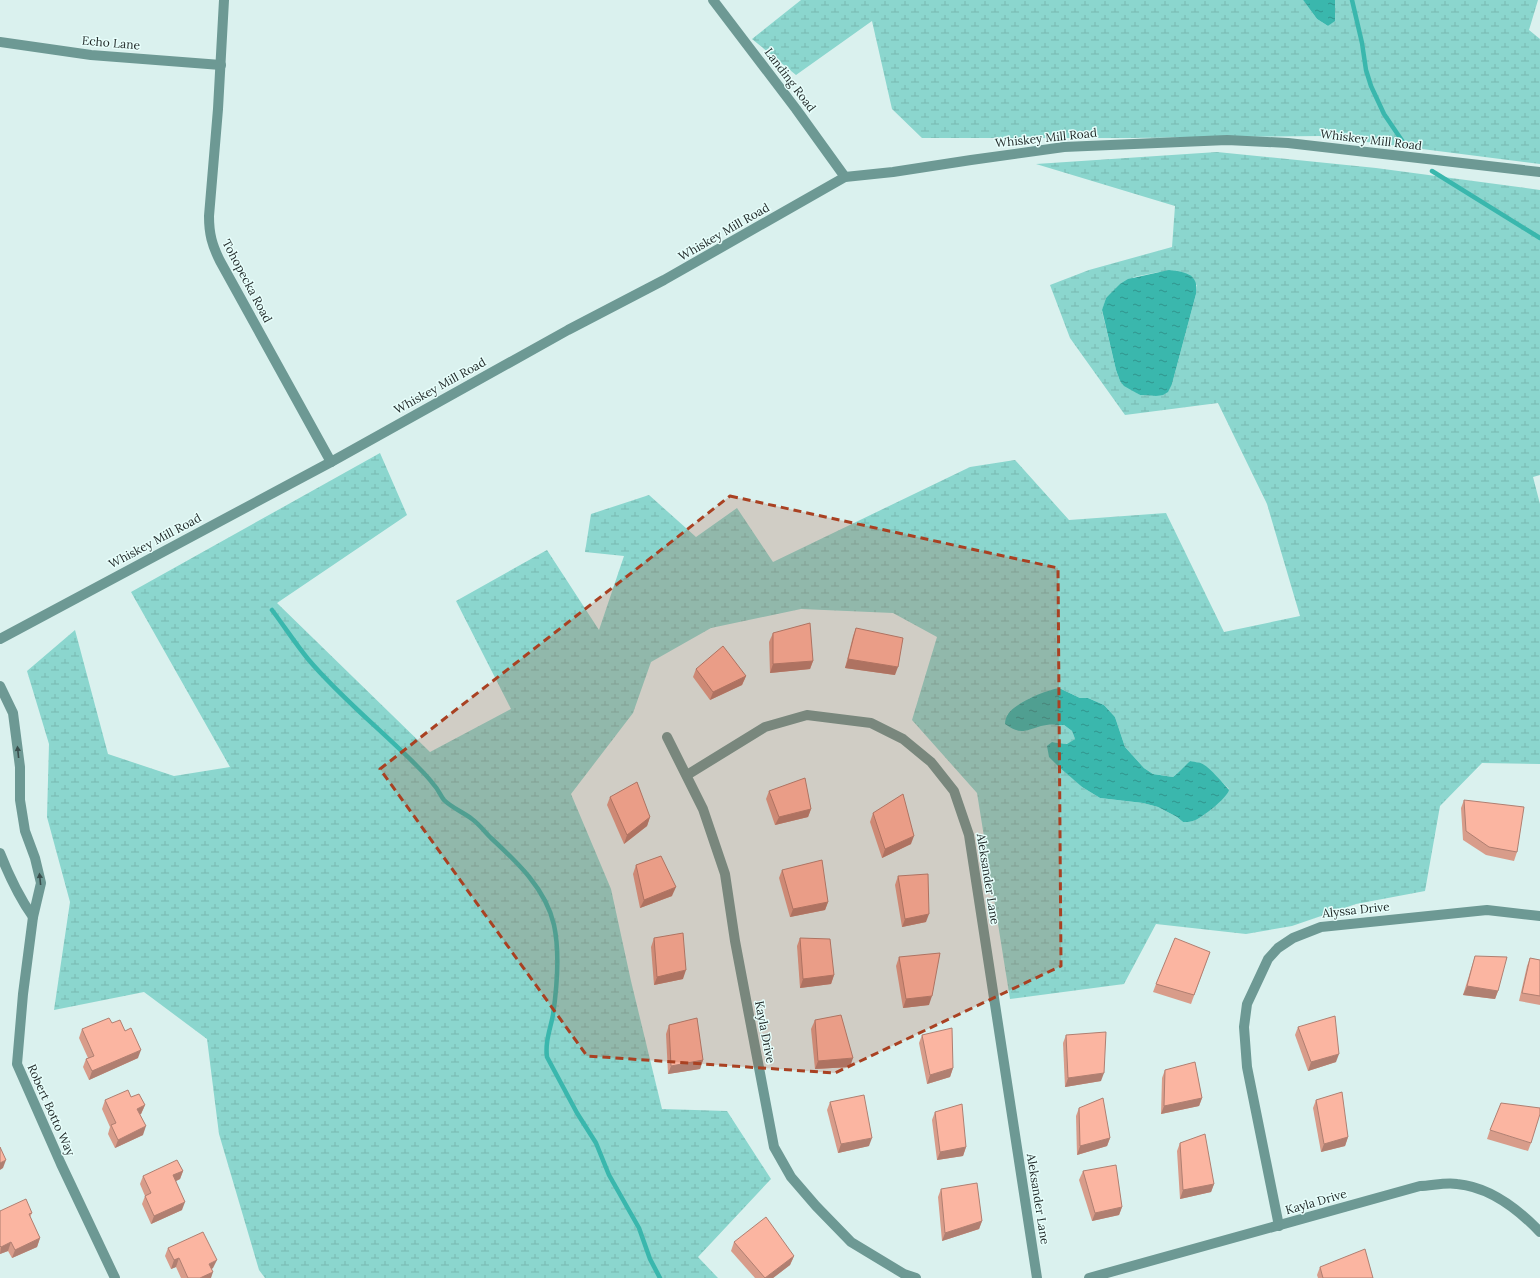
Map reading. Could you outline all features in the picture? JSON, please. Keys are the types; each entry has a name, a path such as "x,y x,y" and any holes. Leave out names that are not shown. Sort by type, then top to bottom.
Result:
{"street":[{"name":"Tohopecka Road","path":"224,0 221,65 209,216 209,230 212,243 220,261 331,462"},
{"name":"Landing Road","path":"713,0 796,109 845,177"},
{"name":"Echo Lane","path":"0,42 91,55 221,65"},
{"name":"Whiskey Mill Road","path":"0,640 331,462 568,330 664,280 845,177 893,172 1064,147 1227,140 1288,144 1540,172"},
{"name":"Robert Botto Way","path":"0,686 13,713 20,767 20,800 25,831 35,858 41,883 33,917 23,994 17,1064 61,1164 114,1278"},
{"name":"Aleksander Lane","path":"687,774 765,727 807,715 871,723 903,739 931,762 954,791 969,835 1038,1278"},
{"name":"Kayla Drive","path":"667,737 687,774 703,809 725,874 735,941 774,1147 792,1177 816,1206 851,1242 904,1274 916,1278"},
{"path":"0,852 11,881 24,905 33,917"},
{"name":"Alyssa Drive","path":"1279,1226 1247,1067 1244,1027 1247,1004 1268,959 1278,948 1293,938 1321,927 1487,910 1540,916"},
{"name":"Kayla Drive","path":"1089,1278 1420,1186 1456,1184 1483,1190 1505,1202 1526,1218 1540,1232"}],"highlighted area":[{"path":"730,496 1058,568 1061,966 835,1073 587,1056 380,769"}],"green space":[{"path":"801,0 1303,0 1317,19 1328,26 1335,20 1335,0 1538,0 1529,30 1540,39 1540,164 1320,136 922,138 892,109 872,21 796,75 752,39"},
{"path":"1217,152 1376,168 1540,190 1540,475 1533,477 1540,504 1540,764 1482,763 1440,806 1425,891 1356,904 1292,926 1246,934 1156,924 1124,984 1010,999 977,793 912,720 937,637 893,613 801,609 711,628 651,662 633,713 571,794 611,889 631,981 662,1109 727,1111 771,1179 698,1257 718,1278 265,1278 259,1270 219,1134 207,1039 144,992 54,1010 70,902 47,817 49,744 27,671 75,630 108,754 174,776 230,767 131,592 380,453 407,515 277,603 430,752 511,709 456,601 547,550 599,630 624,556 585,552 591,514 649,495 696,537 737,508 773,562 970,467 1015,460 1069,520 1166,513 1224,632 1300,616 1267,504 1218,403 1125,415 1070,338 1050,285 1089,270 1172,247 1175,206 1036,164","holes":["1159,272 1197,285 1196,294 1172,384 1156,396 1140,395 1120,381 1102,311 1106,298 1134,277","1059,688 1080,698 1088,698 1104,705 1115,717 1125,747 1144,768 1153,774 1173,777 1190,761 1203,764 1229,789 1202,815 1193,821 1183,822 1177,817 1158,807 1143,803 1100,798 1082,787 1070,776 1052,742 1068,744 1075,739 1072,731 1064,725 1042,725 1007,715 1030,698"]}],"water":[{"path":"1303,0 1335,0 1335,21 1328,26 1317,19"},
{"path":"1169,270 1190,275 1195,282 1196,294 1172,384 1168,392 1163,395 1156,396 1140,395 1124,386 1120,381 1102,310 1106,298 1120,284 1128,279"},
{"path":"1059,688 1080,698 1088,698 1104,705 1115,717 1125,747 1144,768 1153,774 1173,777 1190,761 1200,763 1209,769 1223,783 1229,790 1227,794 1219,803 1202,816 1193,821 1183,822 1177,817 1158,807 1143,803 1100,798 1082,787 1049,757 1047,746 1052,742 1067,744 1075,739 1072,731 1064,725 1044,725 1019,731 1005,724 1008,714 1024,701 1039,694"}],"building":[{"path":"810,623 813,661 773,664 773,633"},
{"path":"856,628 903,638 898,667 848,659"},
{"path":"723,646 746,676 713,692 696,669"},
{"path":"805,778 811,809 779,817 769,791"},
{"path":"637,782 650,817 627,835 610,797"},
{"path":"903,794 914,836 885,849 873,813"},
{"path":"1464,800 1524,807 1517,852 1489,847 1466,831"},
{"path":"661,856 676,887 644,900 636,865"},
{"path":"822,860 828,902 793,909 782,870"},
{"path":"928,874 929,914 905,919 898,876"},
{"path":"683,933 686,970 657,977 654,938"},
{"path":"800,938 830,939 834,975 803,979"},
{"path":"1175,938 1210,952 1194,995 1156,984"},
{"path":"940,953 932,996 906,999 899,957"},
{"path":"1475,956 1507,957 1498,991 1467,986"},
{"path":"1530,958 1540,960 1540,996 1522,993"},
{"path":"841,1015 853,1058 818,1061 815,1020"},
{"path":"1335,1016 1339,1054 1311,1062 1298,1027"},
{"path":"109,1018 112,1023 120,1020 125,1031 131,1028 141,1050 92,1071 86,1059 94,1056 82,1029"},
{"path":"697,1018 703,1060 671,1066 669,1025"},
{"path":"952,1028 953,1068 930,1075 922,1035"},
{"path":"1106,1032 1104,1073 1068,1078 1066,1035"},
{"path":"1195,1062 1202,1098 1164,1106 1165,1070"},
{"path":"128,1090 131,1097 139,1094 145,1105 137,1109 146,1126 118,1140 111,1125 116,1123 105,1100"},
{"path":"1342,1092 1348,1137 1324,1144 1316,1100"},
{"path":"864,1095 872,1138 841,1144 830,1102"},
{"path":"1103,1098 1110,1138 1080,1146 1079,1108"},
{"path":"1501,1103 1540,1108 1540,1114 1531,1143 1490,1130"},
{"path":"962,1104 966,1147 940,1152 935,1112"},
{"path":"1205,1134 1214,1184 1183,1190 1180,1143"},
{"path":"0,1147 6,1160 0,1163"},
{"path":"177,1160 183,1171 173,1175 185,1202 154,1216 145,1196 151,1193 143,1176"},
{"path":"1116,1165 1122,1207 1095,1213 1083,1171"},
{"path":"977,1183 982,1221 945,1233 941,1189"},
{"path":"26,1199 32,1213 29,1214 40,1238 15,1250 11,1242 1,1247 0,1211"},
{"path":"766,1217 794,1256 765,1278 734,1242"},
{"path":"203,1232 217,1260 209,1264 213,1272 200,1278 188,1278 179,1258 174,1260 168,1248"},
{"path":"1365,1249 1373,1278 1323,1278 1320,1267"}],"waterway":[{"path":"1352,0 1362,43 1366,70 1371,86 1384,114 1405,145"},
{"path":"1432,171 1540,238"},
{"path":"272,610 303,653 320,673 428,777 444,800 475,821 511,857 529,877 544,900 554,925 557,947 556,993 547,1041 547,1057 577,1113 596,1143 609,1175 639,1228 650,1259 660,1278"}]}
